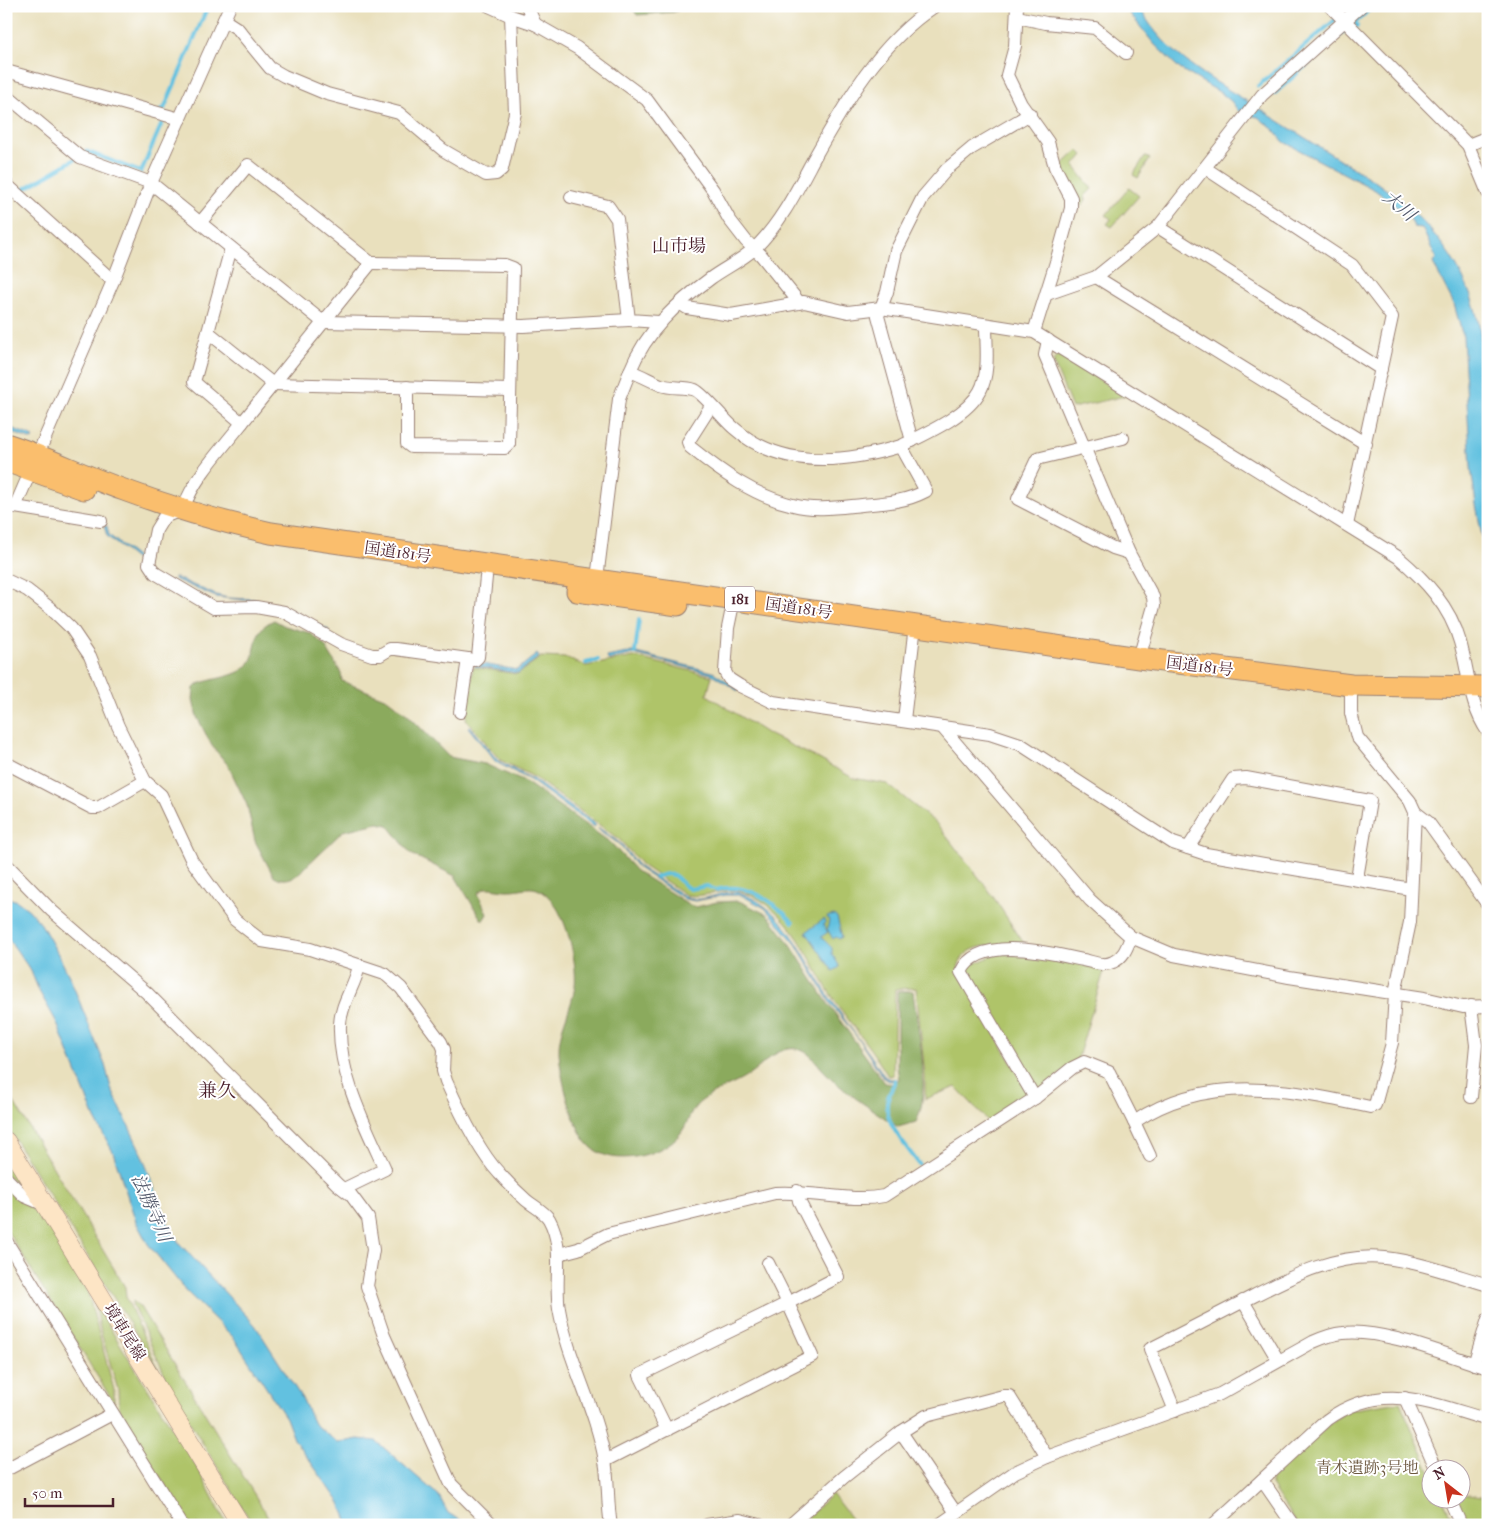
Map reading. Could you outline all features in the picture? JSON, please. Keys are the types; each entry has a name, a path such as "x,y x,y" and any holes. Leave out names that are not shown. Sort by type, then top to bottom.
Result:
{"highway":[{"name":"国道181号","path":"6,444 34,461 124,490 240,541 486,577 596,587"},
{"name":"国道181号","path":"6,461 34,461"},
{"name":"国道181号","path":"173,513 271,533 596,587 914,631 1213,678 1351,689 1479,693"},
{"name":"国道181号","path":"914,631 1139,658 1351,689"}],"main road":[{"name":"境車尾線","path":"6,1140 241,1525"}],"street":[{"path":"101,521 9,508 34,461 113,281 151,183 230,6"},
{"path":"489,6 535,24 577,48 647,100 713,190 729,219 798,301"},
{"path":"527,6 535,24"},
{"path":"596,587 619,399 638,352 659,322 710,279 754,249 791,200 834,122 871,68 899,35 934,6"},
{"path":"1330,6 1468,145 1488,193"},
{"path":"1048,294 1096,277 1158,227 1262,95 1361,6"},
{"path":"1034,332 1048,294 1071,208 1071,198 1055,167 1048,142 1030,114 1021,104 1007,76 1015,46 1017,12 1046,23 1095,28 1126,53"},
{"path":"224,20 238,29 260,58 279,74 327,94 399,113 442,150 486,175 496,174 502,169 515,113 514,51 511,16"},
{"path":"6,70 180,119"},
{"path":"6,95 80,157 151,183 322,322 523,326 629,320 659,322"},
{"path":"711,406 688,442 690,448 740,484 768,497 795,506 831,508 910,499 926,491 907,444 878,316 896,251 923,197 947,170 972,148 1030,114"},
{"path":"1468,145 1488,137"},
{"path":"200,223 248,165 371,263 509,265 514,270 509,444 505,448 411,447 407,444 407,388"},
{"path":"1205,168 1352,265 1392,317 1347,525"},
{"path":"6,184 113,281"},
{"path":"571,197 608,206 616,215 629,320"},
{"path":"1158,227 1381,369"},
{"path":"231,248 194,382 242,423"},
{"path":"371,263 242,423 173,513 156,530 149,560 150,567 179,589 214,608 256,607 284,612 341,644 372,655 380,655 390,649 396,649 475,660 478,658 486,577"},
{"path":"1096,277 1366,444"},
{"path":"681,304 687,308 731,315 771,309 798,301 848,312 881,308 1034,332 1398,557 1437,596 1458,635 1479,693 1488,732"},
{"path":"630,371 662,385 695,390 735,429 757,445 782,455 806,459 841,460 872,455 907,444 934,430 964,409 980,391 985,375 986,325"},
{"path":"208,332 273,384 510,390"},
{"path":"1048,340 1045,355 1129,553 1153,597 1154,606 1139,658"},
{"path":"1123,438 1037,459 1018,499 1113,548 1129,553"},
{"path":"6,580 27,590 50,608 70,628 90,656 122,733 145,781 161,796 192,861 243,928 262,941 310,949 385,974 401,988 436,1034 444,1049 443,1071 446,1081 456,1103 498,1172 549,1219 559,1254 559,1308 579,1382 588,1400 605,1461 608,1511 612,1525"},
{"path":"733,605 725,672 729,679 740,686 773,702 990,734 1020,744 1173,843 1206,854 1357,878 1411,889"},
{"path":"904,720 914,631"},
{"path":"460,712 468,659"},
{"path":"1134,1122 1167,1103 1208,1092 1248,1090 1292,1093 1373,1106 1377,1101 1392,1043 1395,993 1410,922 1415,812 1410,801 1357,736 1351,713 1351,689"},
{"path":"942,727 1090,900 1131,938 1174,955 1289,977 1471,1006 1488,1006"},
{"path":"6,763 92,808 98,808 145,781"},
{"path":"1188,848 1233,779 1246,778 1370,801 1357,878"},
{"path":"1415,812 1428,822 1488,904"},
{"path":"6,864 52,911 147,993 351,1195 368,1218 374,1250 367,1286 384,1336 451,1484 492,1525"},
{"path":"1036,1098 961,972 966,962 984,952 1002,948 1085,960 1098,965 1105,964 1123,955 1131,938"},
{"path":"344,1189 385,1169 348,1078 342,1043 340,1024 342,1011 359,966"},
{"path":"1471,1006 1476,1045 1471,1097"},
{"path":"559,1254 578,1249 608,1234 775,1193 797,1191 869,1199 884,1196 1036,1098 1072,1068 1084,1062 1109,1072 1150,1156"},
{"path":"6,1178 24,1196 45,1205"},
{"path":"667,1430 640,1375 788,1303 838,1276 799,1201 797,1191"},
{"path":"6,1241 10,1256 182,1525"},
{"path":"1174,1411 1150,1349 1271,1286 1314,1267 1354,1259 1383,1258 1488,1285"},
{"path":"605,1461 812,1356 768,1263"},
{"path":"1243,1301 1278,1360"},
{"path":"1474,1364 1488,1319"},
{"path":"939,1525 1015,1472 1047,1457 1220,1394 1278,1360 1324,1338 1343,1333 1368,1333 1488,1368"},
{"path":"790,1525 844,1477 901,1432 926,1416 1009,1396 1047,1457"},
{"path":"1213,1525 1342,1409 1363,1400 1405,1398 1488,1420"},
{"path":"1405,1398 1432,1458"},
{"path":"6,1470 112,1414"},
{"path":"901,1432 956,1513"},
{"path":"1262,1480 1292,1525"},
{"path":"1454,1508 1461,1525"},
{"path":"707,1525 734,1520 760,1525"}],"green space":[{"path":"631,6 688,6 674,12 637,15"},
{"path":"1078,150 1083,155 1074,166 1092,189 1085,196 1086,200 1082,205 1076,202 1062,165"},
{"path":"1145,156 1150,159 1138,178 1133,175"},
{"path":"1129,188 1139,196 1112,227 1107,224 1111,219 1106,215"},
{"path":"1058,355 1125,396 1072,408 1053,361"},
{"path":"274,620 285,626 310,633 325,646 341,673 342,681 387,699 408,715 449,757 485,764 527,783 611,843 636,871 690,905 696,907 717,902 739,901 768,915 885,1083 891,1084 899,1079 897,1067 897,991 913,991 923,1076 921,1109 916,1122 898,1127 840,1086 809,1054 801,1050 790,1049 775,1054 744,1078 708,1096 692,1111 680,1134 662,1148 637,1157 624,1158 600,1153 591,1147 584,1139 573,1116 562,1075 559,1044 575,986 574,962 562,917 555,904 547,895 534,888 508,890 485,888 478,893 487,914 484,919 481,919 455,876 411,854 388,825 378,823 343,831 294,877 282,879 273,875 255,841 247,805 228,765 212,746 197,717 193,700 194,688 197,685 233,674 246,667 253,656 259,634 267,624"},
{"path":"541,657 565,658 586,666 634,657 712,676 707,695 766,733 853,778 887,784 936,823 988,889 1027,948 997,945 978,948 969,952 958,967 1027,1091 1026,1098 989,1122 956,1087 925,1099 925,1076 916,988 895,989 893,1075 888,1076 835,1001 798,938 774,910 760,900 743,892 722,891 693,896 686,895 642,865 620,840 534,777 500,760 466,719 473,667 517,674"},
{"path":"1000,953 1105,968 1077,1061 1041,1089 1034,1086 969,976 968,966"},
{"path":"6,1089 125,1287 126,1297 158,1369 6,1125"},
{"path":"6,1155 26,1191 6,1174"},
{"path":"6,1184 49,1226 87,1289 114,1390 114,1403 6,1229"},
{"path":"133,1301 140,1307 273,1525 253,1525 167,1385 165,1375 132,1304"},
{"path":"95,1304 199,1471 227,1525 190,1525 119,1411 118,1390 101,1333"},
{"name":"青木遺跡3号地","path":"1400,1402 1424,1458 1422,1458 1422,1508 1447,1508 1455,1525 1297,1525 1271,1485 1270,1480 1334,1420 1349,1410"},
{"path":"832,1494 856,1525 799,1525"},
{"path":"1472,1496 1488,1498 1488,1525 1467,1525 1459,1508 1472,1508"}],"water":[{"name":"大川","path":"1124,6 1139,6 1163,40 1195,68 1376,182 1395,196 1429,228 1456,265 1467,286 1475,308 1483,358 1487,444 1488,567 1471,467 1463,337 1454,304 1433,263 1436,258 1422,228 1414,227 1409,216 1375,190 1284,142 1274,130 1258,117 1240,113 1231,101 1221,93 1180,69 1154,44"},
{"path":"6,426 34,437 32,440 6,430"},
{"path":"104,526 107,526 109,535 141,561 140,563 107,536"},
{"path":"174,577 216,595 228,598 253,599 285,607 329,630 252,601 216,597 174,579"},
{"path":"632,652 713,672 739,689 738,691 712,674 634,654 608,660 607,657"},
{"path":"537,654 539,657 518,673 475,666 476,663 517,670"},
{"path":"469,726 498,761 532,779 596,825 594,827 530,780 496,762"},
{"path":"598,829 621,844 639,867 687,898 701,899 736,892 759,902 773,913 796,941 824,989 855,1034 831,1004 796,944 765,908 741,895 726,895 695,901 685,899 638,868 619,844"},
{"name":"法勝寺川","path":"6,897 17,901 29,910 41,924 58,954 70,978 105,1065 111,1088 139,1148 171,1230 180,1244 255,1325 303,1400 314,1424 338,1443 358,1439 376,1441 439,1496 448,1513 469,1525 452,1520 452,1522 459,1525 349,1525 340,1503 294,1439 286,1418 233,1337 186,1291 148,1244 136,1222 113,1152 95,1119 56,1021 39,991 31,971 6,935"},
{"path":"834,915 837,917 842,937 839,939 836,937 833,939 827,929 829,921 827,917"},
{"path":"824,919 825,923 823,925 828,932 821,937 832,948 832,954 840,967 833,971 806,932"},
{"path":"858,1039 884,1076 889,1079 896,1079 889,1081 883,1077"}],"waterway":[{"path":"161,109 164,109 208,6"},
{"path":"1357,26 1355,23 1373,6"},
{"path":"1258,86 1335,20"},
{"path":"1274,94 1347,29"},
{"path":"86,151 141,172 162,123"},
{"path":"21,191 75,159"},
{"path":"635,653 639,620"},
{"path":"586,663 598,660"},
{"path":"656,877 673,875 690,889 707,886 716,890 737,888 748,891 767,900 793,922"},
{"path":"895,1080 887,1102 889,1119 919,1164"}],"district":[{"name":"山市場","path":"679,246"},
{"name":"兼久","path":"217,1091"}]}
